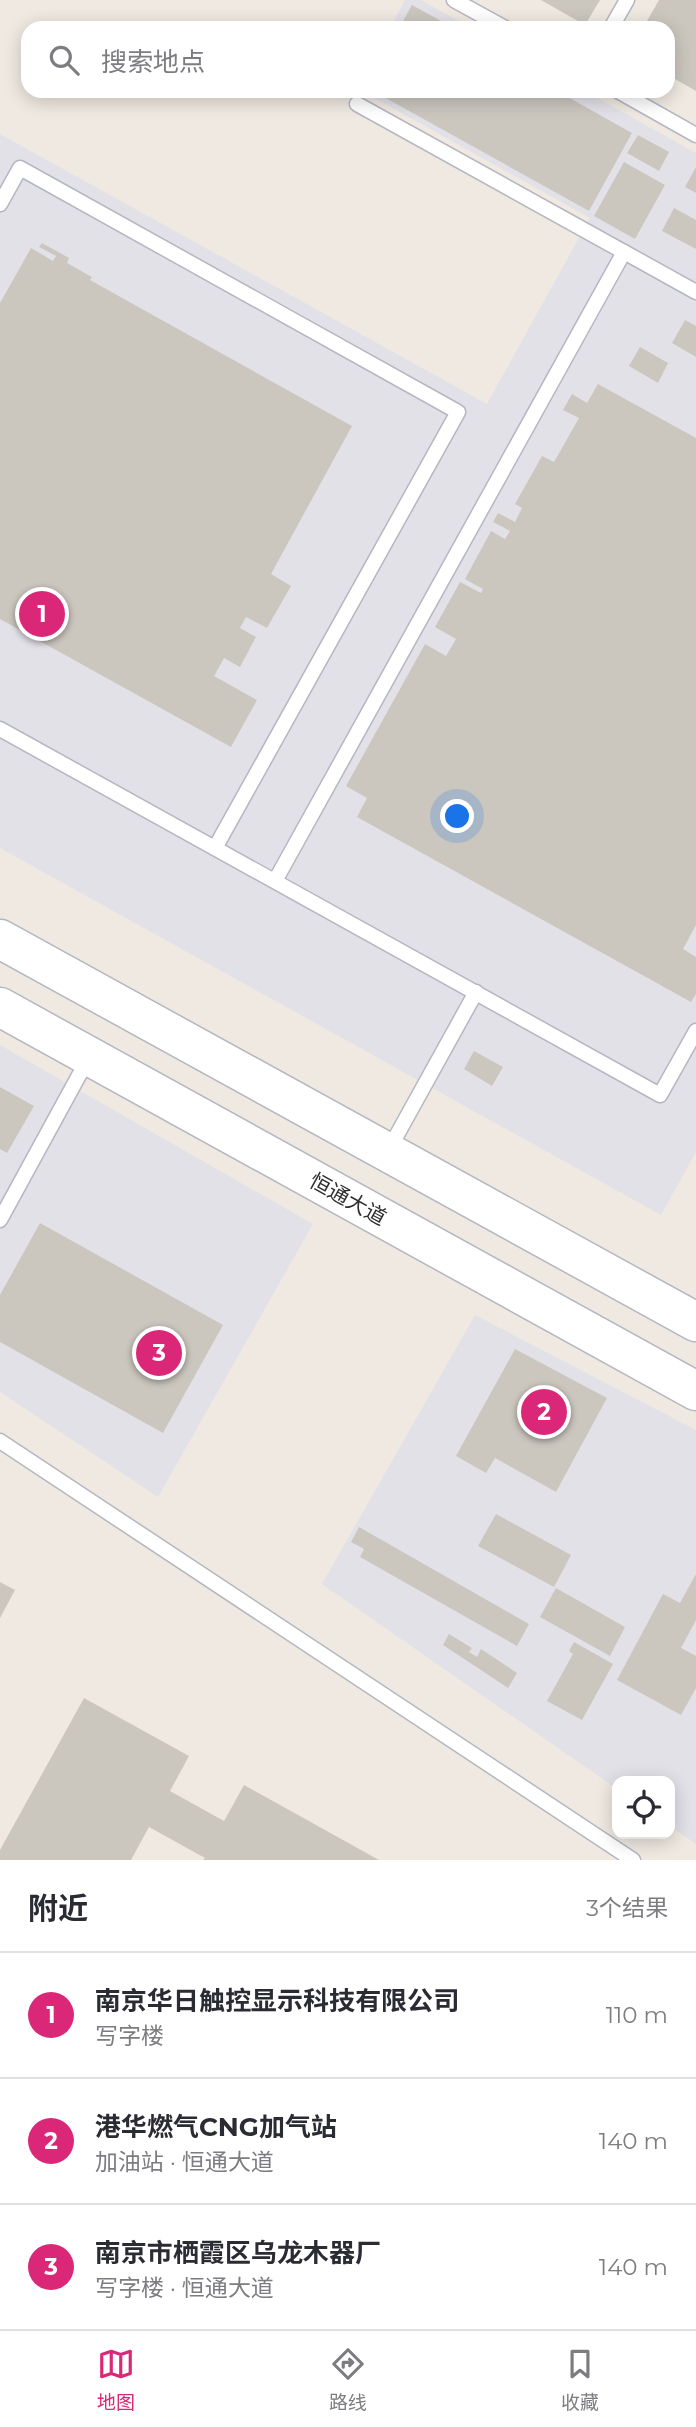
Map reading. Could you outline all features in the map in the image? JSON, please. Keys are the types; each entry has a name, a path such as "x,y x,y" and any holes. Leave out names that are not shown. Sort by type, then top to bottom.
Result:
{"main road":[{"path":"0,939 696,1322"},
{"name":"恒通大道","path":"0,1007 696,1391"}],"lane":[{"path":"454,0 492,21"},
{"path":"615,21 627,0"},
{"path":"630,98 696,135"},
{"path":"358,104 696,292"},
{"path":"0,204 20,168 458,412 215,848"},
{"path":"275,881 624,252"},
{"path":"0,729 660,1095 696,1031"},
{"path":"388,1153 475,992"},
{"path":"0,1220 90,1056"},
{"path":"0,1441 633,1860"}],"shaded area":[{"path":"405,0 421,0 458,21 394,21"},
{"path":"375,98 598,98 696,153 696,1152 661,1215 0,848 0,134 487,404 590,218"},
{"path":"0,1045 313,1224 158,1497 0,1392"},
{"path":"475,1315 696,1430 696,1844 675,1829 675,1776 612,1776 612,1786 322,1584"}],"building":[{"path":"541,0 600,0 587,21 578,21"},
{"path":"659,0 696,0 696,91 675,79 675,21 647,21"},
{"path":"412,5 441,21 403,21"},
{"path":"386,98 570,98 632,133 589,211"},
{"path":"638,135 669,152 659,171 627,153"},
{"path":"624,162 665,185 635,239 594,216"},
{"path":"696,167 696,193 685,187"},
{"path":"674,208 696,220 696,249 662,231"},
{"path":"42,243 69,258 67,263 92,277 90,280 352,426 271,574 291,586 267,628 246,617 240,628 256,637 240,667 224,658 214,676 257,700 231,747 0,619 0,303 31,248 53,261 56,256 39,247"},
{"path":"685,320 696,326 696,357 672,343"},
{"path":"640,347 668,363 658,383 629,366"},
{"path":"598,384 696,438 696,925 683,949 696,957 696,994 691,1002 357,817 367,798 346,786 425,644 446,656 456,639 435,627 460,582 481,593 483,589 465,579 491,531 505,539 510,531 493,522 498,513 515,522 522,508 515,504 542,456 554,462 579,418 563,410 572,394 587,403"},
{"path":"474,1051 503,1067 492,1086 464,1069"},
{"path":"0,1087 34,1106 7,1153 0,1149"},
{"path":"40,1223 223,1325 163,1433 0,1342 0,1295"},
{"path":"515,1349 607,1398 556,1492 495,1458 486,1473 456,1456"},
{"path":"496,1514 571,1555 554,1587 478,1546"},
{"path":"359,1527 529,1624 517,1646 360,1557 364,1549 351,1542"},
{"path":"696,1574 696,1620 681,1648 696,1656 696,1688 681,1715 617,1680 663,1594 680,1603"},
{"path":"0,1582 15,1590 0,1618"},
{"path":"556,1588 625,1627 610,1656 540,1617"},
{"path":"449,1634 472,1648 469,1652 477,1657 481,1649 517,1673 508,1688 443,1645"},
{"path":"574,1642 613,1664 582,1720 547,1701 573,1654 569,1651"},
{"path":"84,1698 189,1756 170,1791 224,1821 244,1785 379,1860 203,1860 205,1858 149,1827 131,1860 0,1860 0,1850"}],"place":[{"name":"南京华日触控显示科技有限公司","path":"42,614"},
{"name":"南京市栖霞区乌龙木器厂","path":"159,1353"},
{"name":"港华燃气CNG加气站","path":"544,1412"}]}
